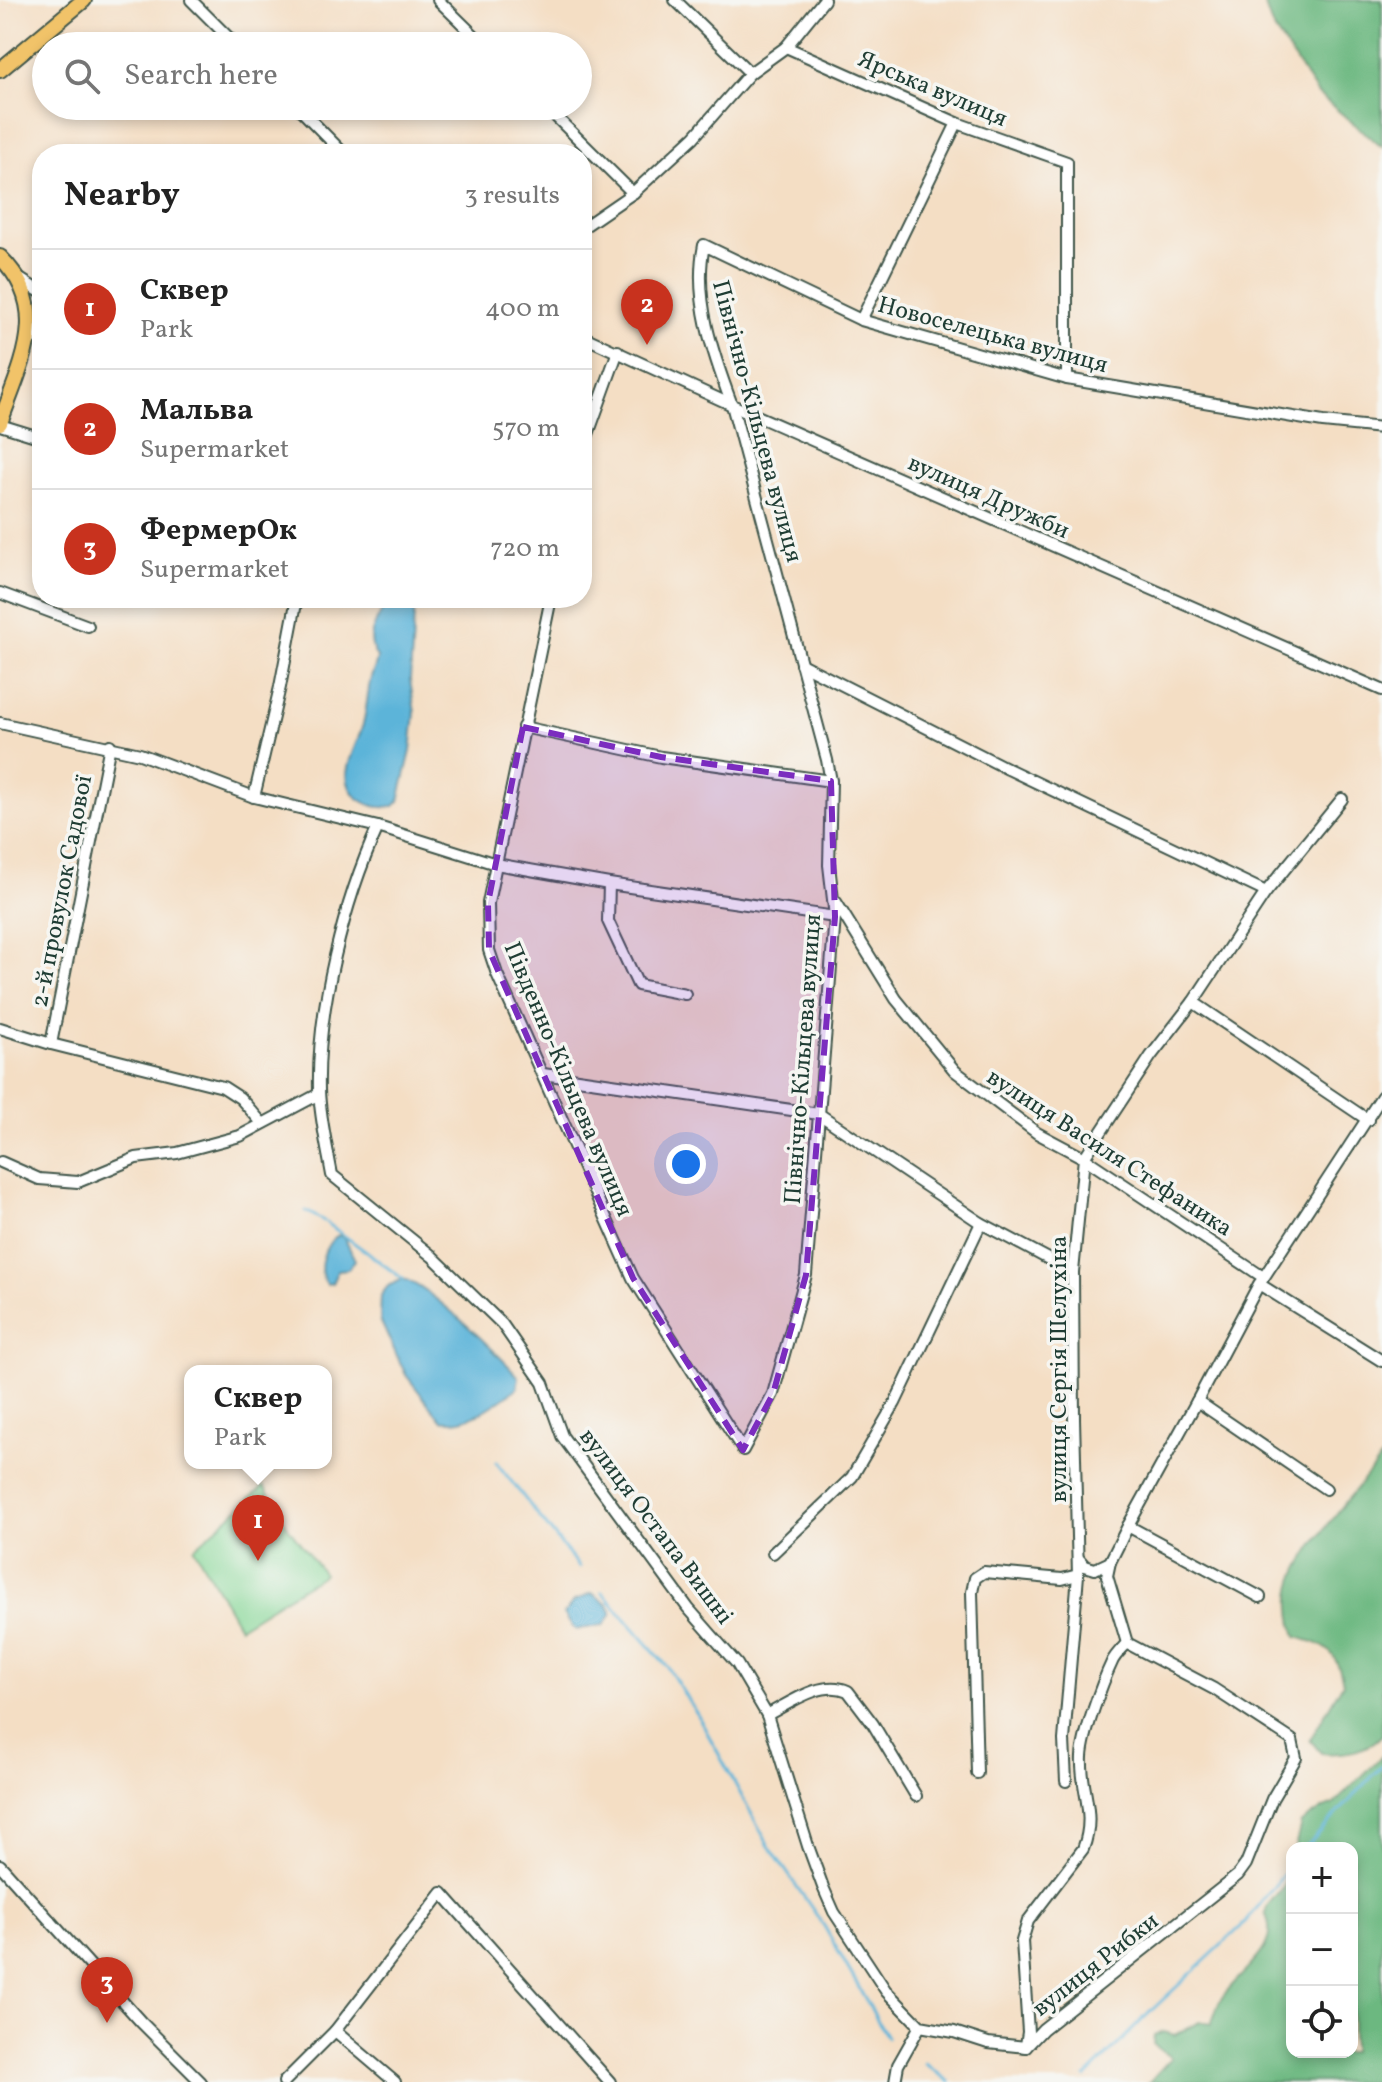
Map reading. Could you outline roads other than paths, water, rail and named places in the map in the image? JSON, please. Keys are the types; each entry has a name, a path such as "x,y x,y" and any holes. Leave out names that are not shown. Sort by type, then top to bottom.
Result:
{"main road":[{"path":"45,32 82,0"},
{"path":"0,70 32,43"},
{"path":"0,257 17,277 29,309 28,343 0,424"}],"street":[{"path":"191,0 223,32"},
{"path":"438,0 471,32"},
{"path":"675,0 750,73"},
{"path":"592,222 633,193 694,137 750,73 786,47 824,0"},
{"name":"Ярська вулиця","path":"786,47 957,123 1067,162 1067,379"},
{"path":"311,120 334,144"},
{"path":"559,120 583,144"},
{"path":"861,320 957,123"},
{"path":"592,152 633,193"},
{"name":"Новоселецька вулиця","path":"704,245 861,320 1067,379 1323,422 1382,428"},
{"name":"Північно-Кільцева вулиця","path":"704,245 699,268 702,305 732,405 831,781 829,865 835,917 806,1275 773,1394 743,1450"},
{"path":"17,277 32,287"},
{"path":"28,343 32,338"},
{"name":"вулиця Дружби","path":"592,340 732,405 1382,690"},
{"path":"592,423 618,351"},
{"path":"0,424 32,435"},
{"path":"0,593 32,605"},
{"path":"40,608 88,626"},
{"path":"254,797 295,608"},
{"name":"Південно-Кільцева вулиця","path":"549,608 488,903 489,950 633,1278 743,1450"},
{"path":"801,664 1008,769 1266,892"},
{"path":"0,723 110,745 160,760 254,797 378,827 496,864 835,917"},
{"path":"523,727 661,757 831,781"},
{"name":"2-й провулок Садової","path":"51,1044 110,745"},
{"name":"вулиця Сергія Шелухіна","path":"1066,1781 1064,1740 1078,1575 1073,1272 1084,1158 1266,892 1342,799"},
{"name":"вулиця Остапа Вишні","path":"378,827 357,879 324,1019 319,1094 332,1175 432,1256 502,1324 543,1383 562,1436 688,1608 737,1664 767,1715 808,1846 834,1912 886,1991 920,2026"},
{"path":"609,884 608,921 638,985 685,994"},
{"name":"вулиця Василя Стефаника","path":"833,897 896,999 955,1071 1037,1133 1084,1158 1261,1281"},
{"path":"1193,1002 1368,1120"},
{"path":"0,1028 51,1044 223,1087 240,1098 262,1123"},
{"path":"543,1074 819,1114 981,1223 1073,1272"},
{"path":"1,1162 39,1179 78,1182 136,1158 240,1136 319,1094"},
{"path":"1127,1643 1108,1583 1110,1562 1261,1281 1382,1096"},
{"path":"773,1553 852,1477 895,1403 981,1223"},
{"path":"1261,1281 1382,1361"},
{"path":"1197,1401 1326,1489"},
{"path":"1128,1526 1260,1597"},
{"path":"1078,1558 1085,1566 1095,1569 1110,1562"},
{"path":"977,1773 972,1592 975,1578 984,1572 1062,1579 1078,1575"},
{"name":"вулиця Рибки","path":"1127,1643 1214,1689 1292,1740 1296,1758 1272,1799 1246,1864 1238,1875 1043,2029 1026,2047 1028,2032 1022,1941 1025,1929 1083,1849 1087,1838 1089,1810 1082,1758 1088,1730 1113,1660 1127,1643"},
{"path":"767,1715 822,1689 848,1691 873,1724 916,1796"},
{"path":"0,1865 141,2022 201,2082"},
{"path":"284,2082 335,2031 442,1893 610,2082"},
{"path":"895,2082 898,2065 920,2026 954,2032 988,2043 1026,2047"},
{"path":"335,2031 395,2082"}],"water":[{"path":"383,608 414,608 410,680 415,713 411,751 399,801 394,806 367,804 351,791 348,782 349,763 363,724 377,658 371,641"},
{"path":"339,1235 345,1239 355,1260 348,1269 338,1270 332,1283 327,1284 322,1272 323,1257 329,1244"},
{"path":"403,1279 430,1294 480,1338 519,1377 517,1388 472,1417 441,1420 406,1375 380,1320 381,1295 388,1286"},
{"path":"592,1593 608,1605 612,1614 604,1625 575,1630 564,1614 574,1601"}],"waterway":[{"path":"306,1211 324,1221"},
{"path":"327,1223 403,1279"},
{"path":"496,1462 579,1567"},
{"path":"602,1592 667,1666 769,1846 824,1926 887,2037"},
{"path":"1311,1842 1382,1766"},
{"path":"1086,2077 1245,1923 1286,1872"},
{"path":"925,2064 950,2082"}],"place":[{"name":"Мальва","path":"647,345"},
{"name":"Сквер","path":"258,1561"},
{"name":"ФермерОк","path":"107,2023"}]}
